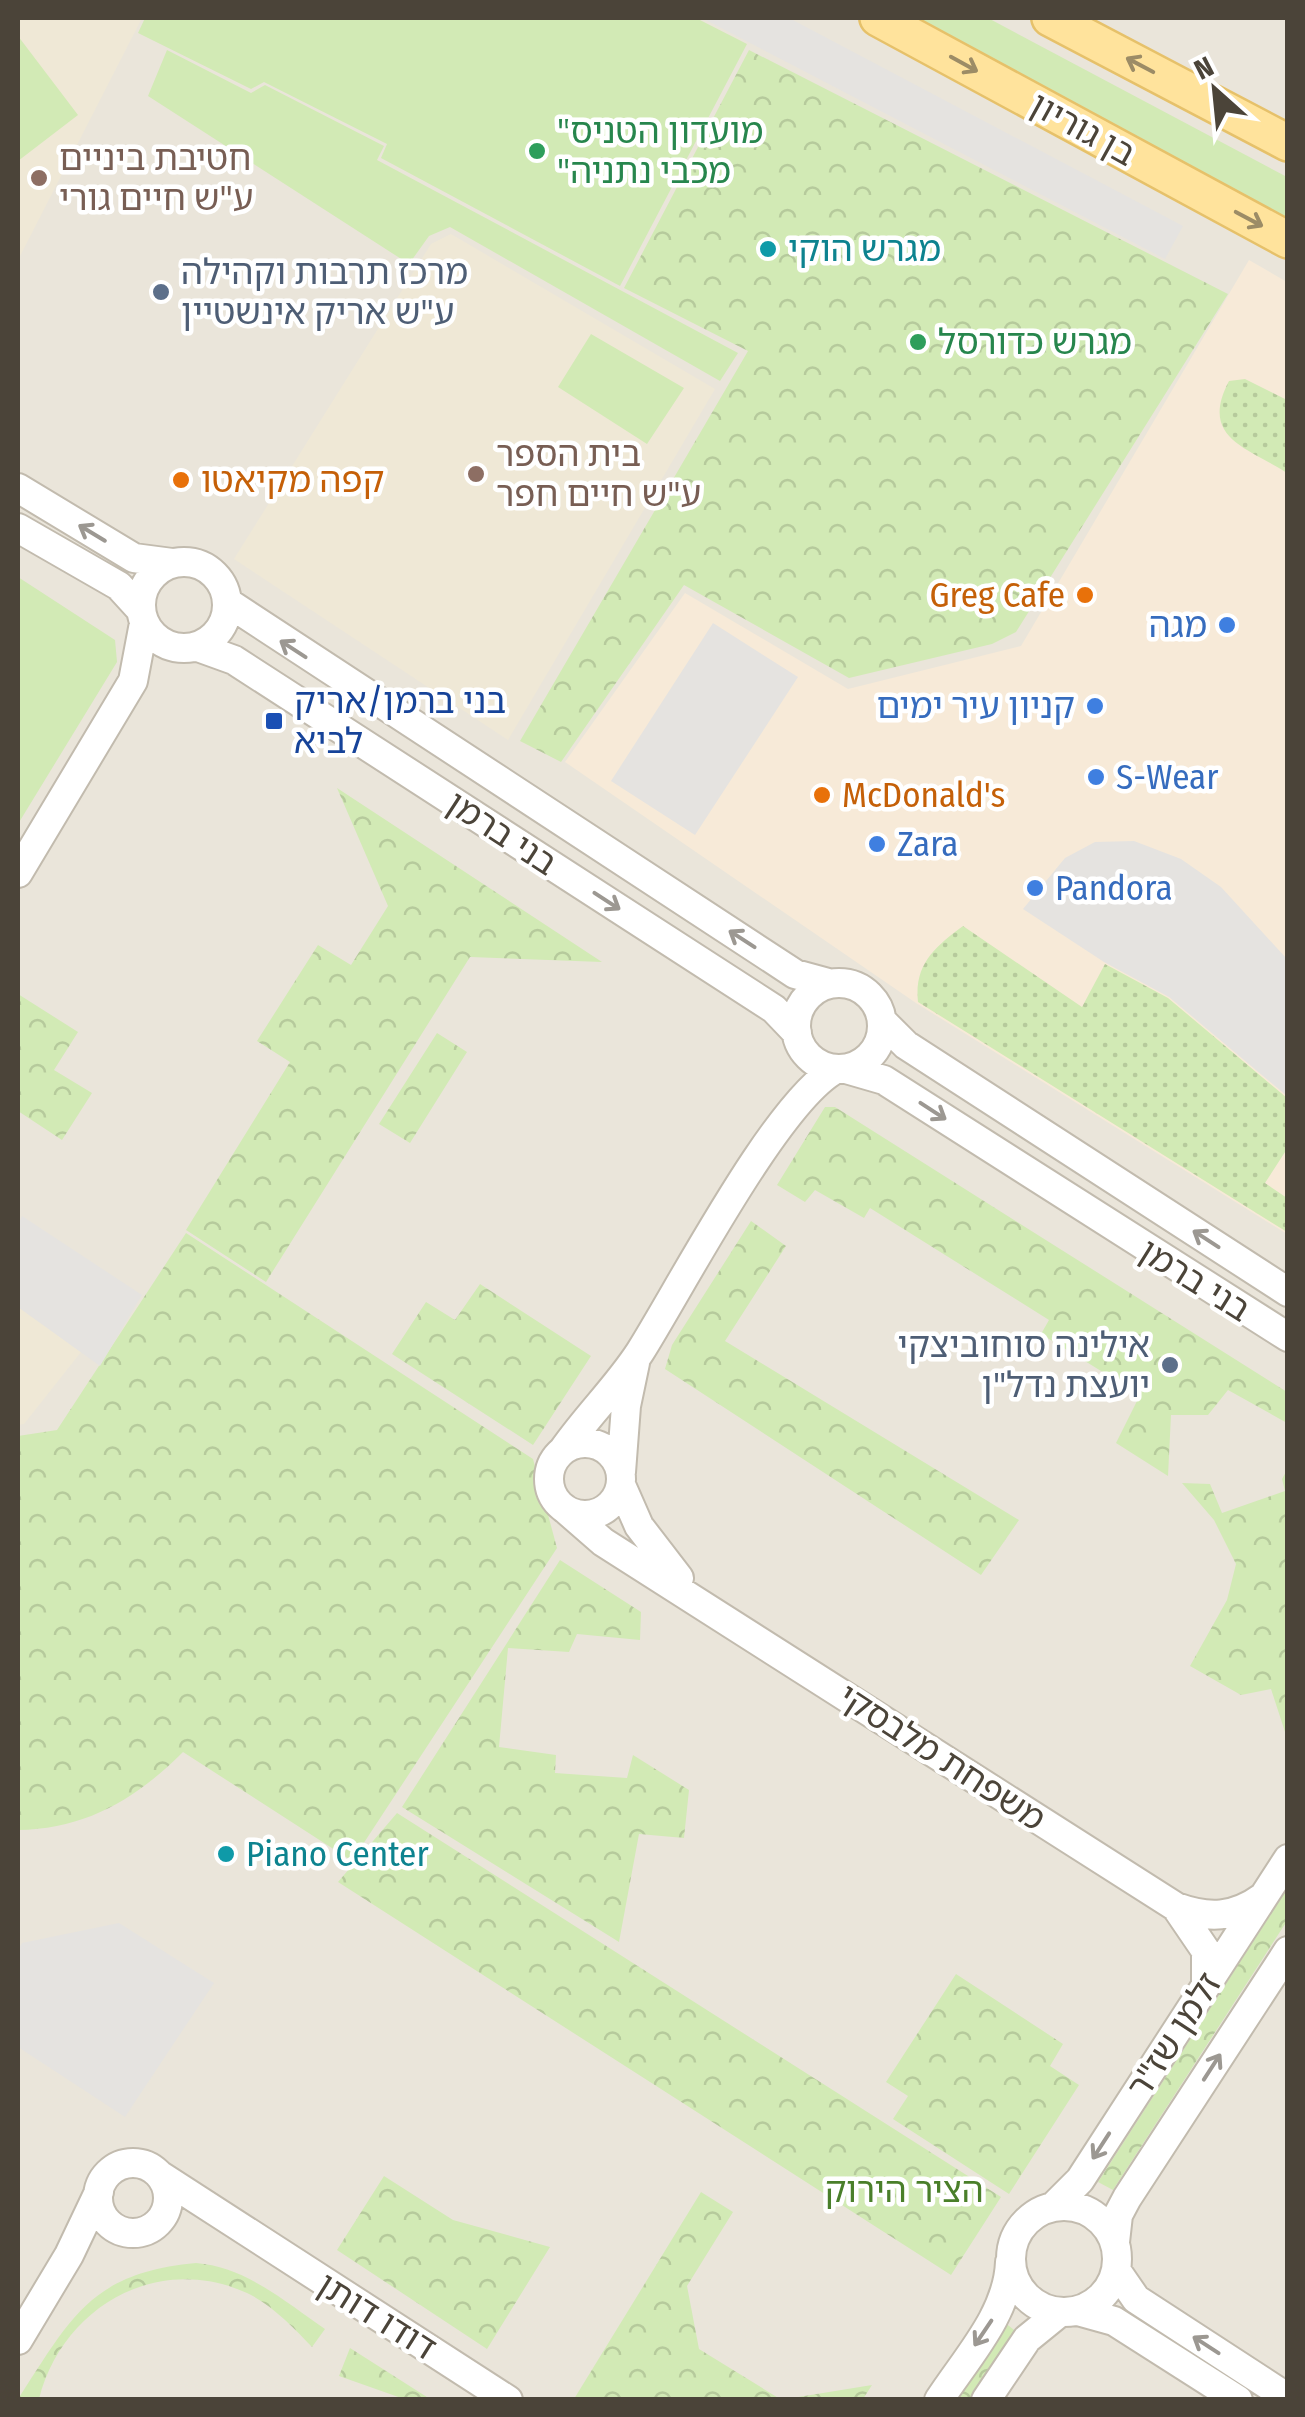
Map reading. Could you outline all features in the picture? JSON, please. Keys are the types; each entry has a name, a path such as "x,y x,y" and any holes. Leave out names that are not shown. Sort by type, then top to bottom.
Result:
{"main road":[{"name":"בן גוריון","path":"878,18 1288,240"},
{"path":"1050,18 1288,144"}],"street":[{"path":"18,488 134,558 202,566 214,574 228,602 219,631 163,664 117,712"},
{"path":"18,528 119,586 161,642 194,648"},
{"path":"18,872 117,712 138,667 148,580 172,563"},
{"name":"בני ברמן","path":"228,602 796,974 828,984"},
{"name":"בני ברמן","path":"194,648 234,660 774,1009 798,1039"},
{"path":"637,1357 626,1406 621,1478 604,1510 592,1515 564,1508 550,1488 550,1470 637,1357 764,1151 817,1080 858,1065 878,1047 883,1022 873,998 862,988 828,984 816,989 800,1008 798,1073 764,1151"},
{"name":"בני ברמן","path":"883,1022 906,1045 1288,1292"},
{"path":"798,1039 814,1061 841,1069"},
{"name":"בני ברמן","path":"841,1069 884,1080 1288,1337"},
{"path":"564,1449 575,1444 597,1444 617,1460 621,1478"},
{"name":"משפחת מלבסקי","path":"621,1478 654,1550 708,1607"},
{"name":"משפחת מלבסקי","path":"564,1508 604,1542 1176,1907 1212,1916 1246,1909 1263,1897"},
{"name":"זלמן שז\"ר","path":"1054,2206 1080,2180 1288,1859"},
{"name":"משפחת מלבסקי","path":"1176,1907 1206,1951 1206,1984"},
{"name":"זלמן שז\"ר","path":"1116,2256 1118,2215 1127,2198 1288,1951"},
{"path":"140,2164 160,2176 168,2199 165,2213 139,2230 102,2215 99,2192 111,2171 140,2164"},
{"name":"דודו דותן","path":"160,2176 508,2400"},
{"name":"דודו דותן","path":"18,2340 49,2292 99,2192"},
{"path":"939,2400 1009,2289 1010,2261 1022,2226 1054,2206 1091,2212 1136,2299 1288,2398"},
{"name":"דודו דותן","path":"49,2292 88,2249 139,2230 201,2222 245,2234"},
{"path":"986,2400 1027,2340 1068,2312 1104,2295 1116,2256"},
{"path":"1010,2261 1024,2295 1068,2312 1114,2320 1238,2400"}],"shaded area":[{"path":"18,18 1287,18 1287,2399 18,2399"},
{"name":"חטיבת ביניים ע\"ש חיים גורי","path":"18,18 142,18 18,260"},
{"path":"702,18 789,18 1183,226 1165,259"},
{"name":"בית הספר ע\"ש חיים חפר","path":"451,234 715,389 508,740 234,559 431,244"},
{"path":"1249,260 1287,282 1287,1234 916,1003 565,762 685,593 848,689 1021,646"},
{"path":"713,623 798,677 695,835 611,781"},
{"path":"1134,841 1181,859 1221,887 1287,959 1287,1096 1169,997 1104,962 1023,909 1065,858 1095,842"},
{"path":"22,1216 142,1295 100,1366 18,1307 18,1224"},
{"path":"18,1307 81,1352 24,1424 18,1425"},
{"path":"119,1923 214,1983 125,2117 18,2047 18,1950 22,1943"}],"green space":[{"name":"\"מועדון הטניס \"מכבי נתניה","path":"145,18 696,18 747,44 620,286 381,158 387,144 264,82 251,89 138,33"},
{"path":"902,18 988,18 1287,177 1287,220"},
{"path":"18,36 78,115 18,161"},
{"path":"167,50 251,93 265,85 384,146 377,160 738,353 720,381 450,227 429,236 409,264 148,96"},
{"path":"749,50 1228,294 1016,632 992,644 849,678 684,585 561,762 520,741 748,351 624,288"},
{"path":"591,334 684,388 647,444 558,387"},
{"path":"1245,379 1287,400 1287,473 1243,447 1224,428 1221,400 1229,381"},
{"path":"18,577 115,640 117,662 18,824"},
{"path":"337,788 602,962 470,957 266,1282 186,1230 290,1062 257,1041 318,945 351,965 388,906"},
{"path":"963,926 1082,1007 1105,964 1168,998 1287,1098 1287,1149 1265,1183 1287,1198 1287,1232 918,1002 919,977 928,958"},
{"path":"18,994 78,1032 54,1070 92,1093 62,1140 18,1111"},
{"path":"437,1033 467,1052 410,1143 379,1124"},
{"path":"825,1107 835,1107 1287,1392 1287,1423 1228,1390 1208,1415 1171,1415 1168,1476 1116,1443 1140,1395 1041,1334 1049,1320 870,1208 864,1218 815,1190 805,1202 777,1185"},
{"path":"751,1221 786,1246 725,1341 1019,1520 981,1575 665,1369 672,1345"},
{"path":"186,1233 533,1459 557,1548 352,1861 183,1752 147,1784 108,1808 66,1824 18,1830 18,1436 57,1430"},
{"path":"480,1284 591,1356 533,1445 392,1354 426,1302 455,1320"},
{"path":"1287,1470 1287,1738 1271,1689 1241,1695 1190,1666 1227,1600 1236,1564 1214,1520 1182,1483 1210,1484 1222,1513 1285,1491 1282,1479"},
{"path":"560,1560 641,1612 640,1640 577,1634 569,1652 508,1648 499,1747 556,1755 555,1773 627,1778 633,1755 689,1790 684,1838 639,1834 619,1942 402,1807"},
{"name":"הציר הירוק","path":"397,1813 1001,2197 951,2275 338,1882"},
{"path":"1287,1889 1287,1921 1113,2190 1098,2182"},
{"path":"956,1974 1063,2044 1050,2066 1079,2085 1009,2194 893,2119 908,2096 886,2082"},
{"path":"384,2176 453,2220 550,2247 487,2349 337,2250"},
{"path":"701,2192 733,2212 687,2286 699,2349 780,2399 574,2399"},
{"path":"196,2263 248,2278 325,2329 312,2347 274,2310 247,2293 213,2282 179,2279 147,2285 118,2296 91,2315 68,2338 39,2399 18,2399 53,2345 87,2304 131,2277"},
{"path":"1004,2322 1018,2333 973,2399 952,2400"},
{"path":"350,2348 430,2399 404,2399 339,2376"},
{"path":"872,2385 863,2399 786,2399"}],"place":[{"name":"\"מועדון הטניס \"מכבי נתניה","path":"537,151"},
{"name":"חטיבת ביניים ע\"ש חיים גורי","path":"39,178"},
{"name":"מגרש הוקי","path":"768,249"},
{"name":"מרכז תרבות וקהילה ע\"ש אריק אינשטיין","path":"161,292"},
{"name":"מגרש כדורסל","path":"918,342"},
{"name":"בית הספר ע\"ש חיים חפר","path":"476,474"},
{"name":"קפה מקיאטו","path":"181,480"},
{"name":"Greg Cafe","path":"1085,595"},
{"name":"מגה","path":"1227,625"},
{"name":"קניון עיר ימים","path":"1095,706"},
{"name":"בני ברמן/אריק לביא","path":"274,721"},
{"name":"S-Wear","path":"1096,777"},
{"name":"McDonald's","path":"822,795"},
{"name":"Zara","path":"877,844"},
{"name":"Pandora","path":"1035,888"},
{"name":"אילינה סוחוביצקי יועצת נדל\"ן","path":"1170,1365"},
{"name":"Piano Center","path":"226,1854"}]}
